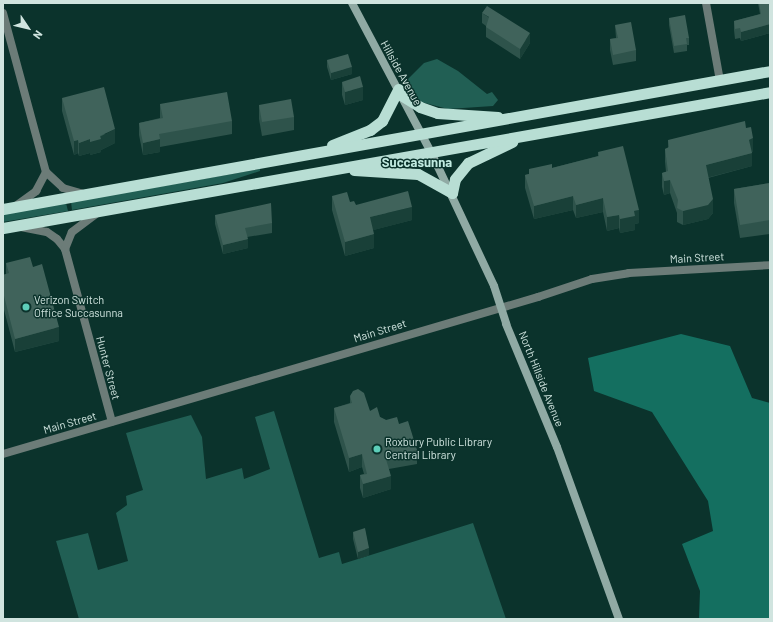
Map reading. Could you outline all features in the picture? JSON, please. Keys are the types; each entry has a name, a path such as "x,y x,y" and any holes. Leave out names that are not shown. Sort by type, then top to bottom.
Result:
{"highway":[{"path":"3,209 770,72"},
{"path":"308,154 377,125 389,112 399,92 420,107 437,113 509,119"},
{"path":"3,228 770,92"},
{"path":"330,170 412,173 427,177 452,193 455,179 468,163 526,136"}],"main road":[{"name":"Hillside Avenue","path":"352,3 431,152"},
{"name":"North Hillside Avenue","path":"431,152 452,193 494,286 501,308 557,447 619,619"}],"street":[{"path":"706,3 720,80"},
{"path":"3,13 46,172 62,188 85,194"},
{"path":"14,207 36,191 46,172"},
{"path":"65,249 72,232 88,218 102,211"},
{"name":"Hunter Street","path":"14,226 47,232 57,239 65,249 112,422"},
{"name":"Main Street","path":"3,454 501,308 601,277 635,272 770,264"}],"green space":[{"path":"437,59 458,71 487,94 492,92 498,100 493,106 448,109 421,102 412,93 406,81 424,63"},
{"path":"260,169 260,171 223,183 72,210 71,202"},
{"path":"66,203 68,211 3,222 3,214"},
{"path":"681,334 730,346 752,398 770,403 770,619 699,619 700,591 682,544 713,531 708,501 652,412 594,391 588,358"},
{"path":"274,411 319,558 339,552 342,564 473,523 506,619 79,619 56,541 88,533 98,570 128,561 116,513 127,505 126,496 143,490 126,433 191,415 202,437 206,479 242,468 244,479 270,469 255,417"}],"building":[{"path":"759,3 770,3 770,24 741,32 740,28 735,29 734,21 761,14"},
{"path":"487,6 530,33 520,49 486,27 489,17 482,13"},
{"path":"685,15 689,38 686,38 687,44 674,46 669,18"},
{"path":"631,22 636,50 613,55 610,39 618,38 615,25"},
{"path":"348,54 352,67 331,73 327,60"},
{"path":"360,76 363,87 345,92 342,82"},
{"path":"104,87 115,129 100,136 101,139 90,142 90,139 79,143 78,140 74,141 62,98"},
{"path":"227,92 232,121 159,134 160,139 143,143 139,123 163,118 160,104"},
{"path":"291,99 294,117 262,122 259,105"},
{"path":"745,121 746,128 751,127 753,138 749,140 752,153 706,165 713,199 708,205 683,211 677,208 678,200 670,180 664,181 662,173 668,171 665,149 669,147 668,140"},
{"path":"623,146 639,210 634,211 635,216 620,219 619,215 607,217 603,198 576,205 573,196 534,206 525,175 529,174 529,169 552,164 552,168 599,156 598,152"},
{"path":"770,183 770,220 740,225 734,189"},
{"path":"408,191 412,207 370,217 374,234 345,242 332,196 347,192 350,202 354,201 356,205"},
{"path":"271,203 272,223 245,228 248,239 223,245 215,215"},
{"path":"30,257 33,267 42,264 59,327 15,339 3,292 3,275 9,273 6,263"},
{"name":"Roxbury Public Library Central Library","path":"358,389 364,393 370,411 377,407 380,417 386,420 397,417 399,424 408,421 417,450 385,456 391,476 363,484 360,475 367,474 362,454 349,458 334,408 352,403 350,396 353,391"},
{"path":"365,528 369,548 358,552 353,532"}],"place":[{"name":"Verizon Switch Office Succasunna","path":"26,307"},
{"name":"Roxbury Public Library Central Library","path":"377,449"}],"district":[{"name":"Succasunna","path":"417,162"}]}
